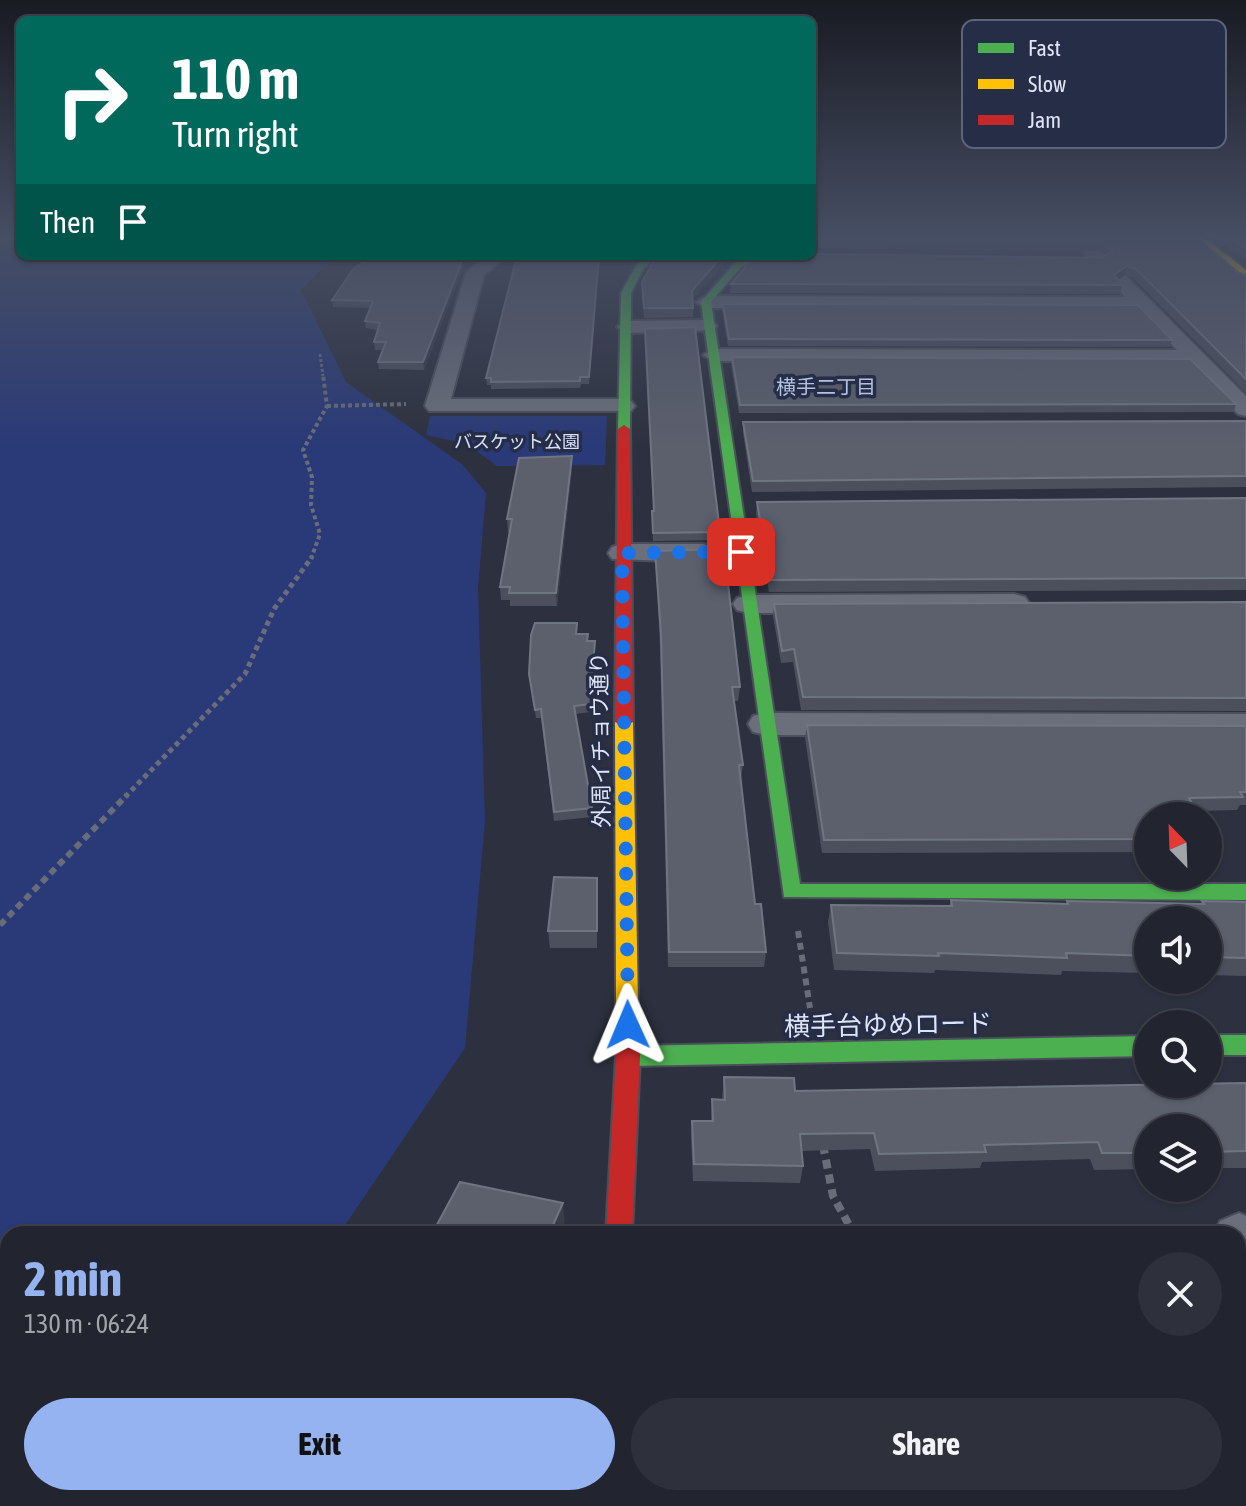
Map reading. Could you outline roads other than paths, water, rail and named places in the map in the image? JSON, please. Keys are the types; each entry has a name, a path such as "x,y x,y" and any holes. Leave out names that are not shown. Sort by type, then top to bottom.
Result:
{"street":[{"path":"466,305 437,406 623,406"},
{"name":"外周イチョウ通り","path":"619,1226 628,1056 622,553 626,305"},
{"path":"706,305 707,326 734,423 741,552 791,892 1246,892"},
{"path":"1143,305 1195,357 1241,418"},
{"path":"627,327 707,326"},
{"path":"714,355 1195,357"},
{"path":"736,503 768,503"},
{"path":"622,553 741,552"},
{"path":"748,604 1044,603"},
{"path":"765,724 1246,725"},
{"path":"1222,1045 1246,1045"},
{"name":"横手台ゆめロード","path":"628,1056 1134,1046"}],"district":[{"name":"横手二丁目","path":"826,386"}],"park label":[{"name":"バスケット公園","path":"517,441"}]}
